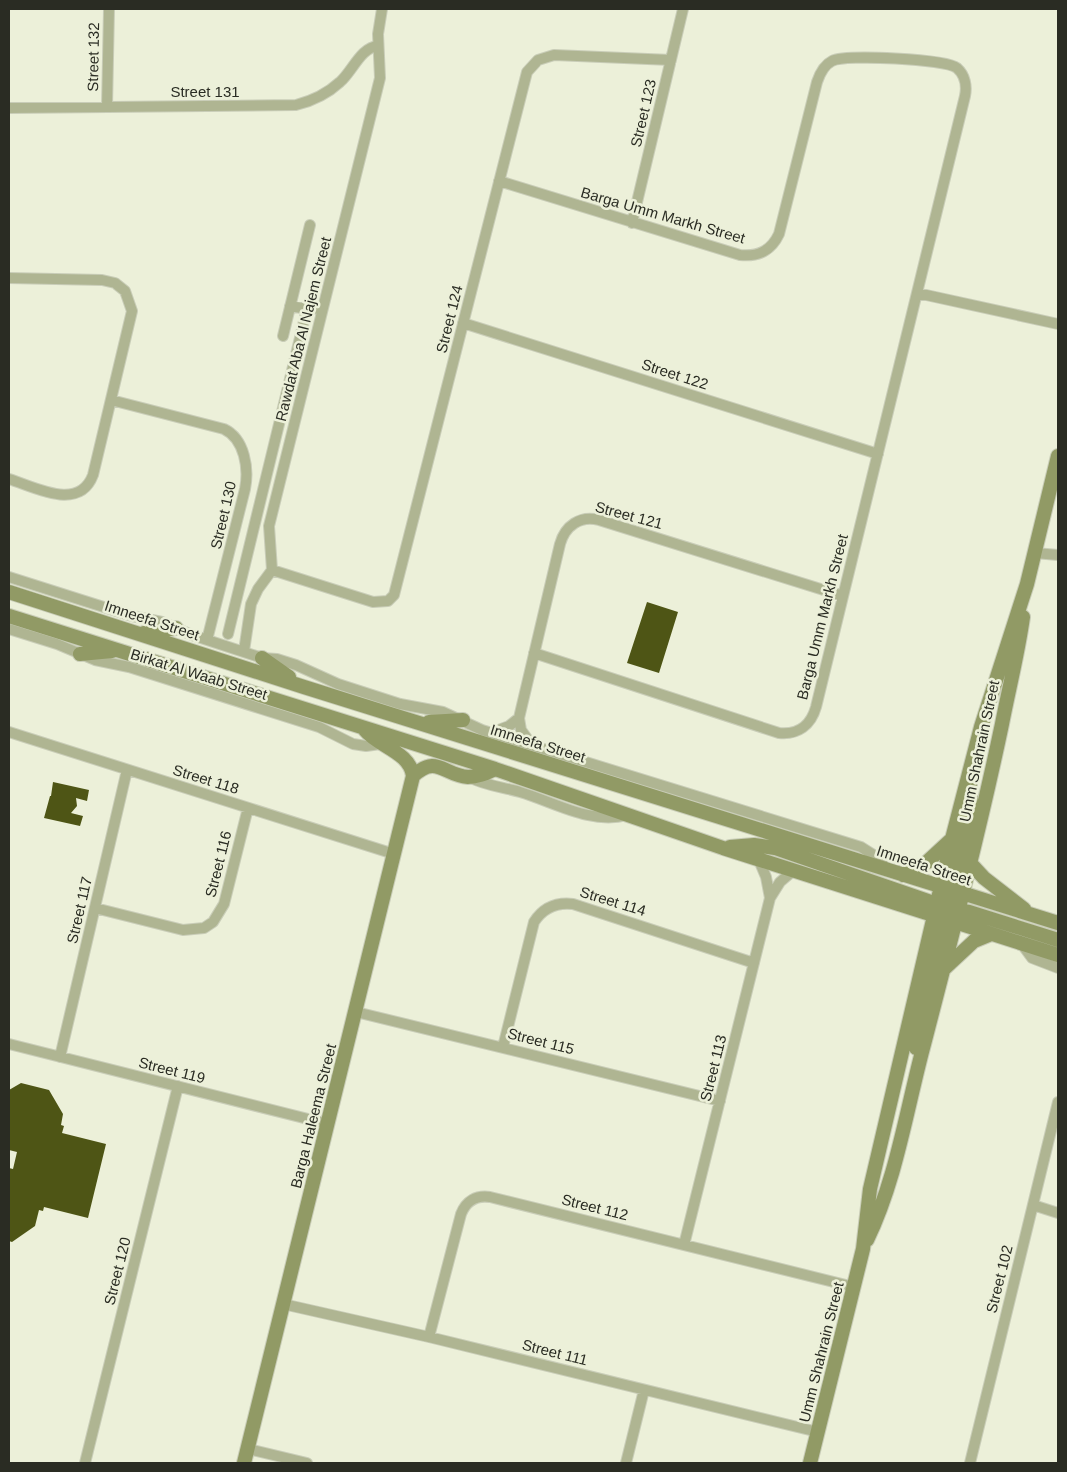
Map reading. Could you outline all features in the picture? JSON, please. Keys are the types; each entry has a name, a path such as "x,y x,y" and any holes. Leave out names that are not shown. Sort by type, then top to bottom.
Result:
{"street":[{"name":"Street 132","path":"107,107 109,9"},
{"name":"Rawdat Aba Al Najem Street","path":"272,570 269,526 380,78 378,46 382,9"},
{"name":"Street 123","path":"632,224 683,9"},
{"name":"Street 131","path":"9,108 296,105 320,97 332,90 348,75 367,50 378,46"},
{"name":"Street 124","path":"272,570 374,602 388,600 394,595 527,72 538,60 554,55 671,60"},
{"name":"Barga Umm Markh Street","path":"499,181 632,224 740,255 754,256 766,250 779,234 817,82 822,69 833,60 846,57 946,62 961,73 966,90 814,714 806,726 786,734 534,653"},
{"path":"283,336 310,225"},
{"path":"9,278 102,280 115,283 126,291 132,311 93,475 83,490 72,495 60,495 9,479"},
{"path":"917,293 1058,324"},
{"path":"290,306 307,309 323,308"},
{"path":"228,634 307,309"},
{"name":"Street 122","path":"463,323 878,454"},
{"name":"Street 130","path":"111,400 224,429 232,434 243,454 247,471 245,489 208,640"},
{"name":"Umm Shahrain Street","path":"948,906 971,864 1018,644 1027,584 1058,456"},
{"name":"Street 121","path":"519,718 562,537 575,522 587,518 599,520 843,596"},
{"path":"1034,553 1058,555"},
{"path":"244,651 251,604 258,589 272,570"},
{"path":"9,577 132,616 162,622 262,658 287,662 338,684 400,704 443,712 493,732 531,744"},
{"name":"Umm Shahrain Street","path":"948,906 952,839 981,726 1027,584"},
{"name":"Imneefa Street","path":"9,592 420,723 544,755 903,875 991,934 1058,954"},
{"name":"Imneefa Street","path":"9,616 495,769 723,848 794,870 948,906 1030,914 1058,923"},
{"path":"141,633 176,628"},
{"name":"Birkat Al Waab Street","path":"9,629 105,663 138,669 320,727 353,744 366,746 380,744"},
{"path":"80,654 119,651"},
{"path":"262,658 304,687"},
{"path":"493,732 510,726 519,718"},
{"path":"519,718 520,730 531,744 544,755"},
{"path":"420,723 463,720"},
{"path":"363,728 380,744 410,764 413,776 425,767 435,765"},
{"name":"Street 118","path":"9,732 394,854"},
{"path":"399,755 418,758 486,784 521,792 592,816 611,818 627,815"},
{"path":"468,777 482,775 495,769"},
{"name":"Street 117","path":"60,1057 127,770"},
{"name":"Barga Haleema Street","path":"244,1463 413,776"},
{"path":"917,1068 918,1026 971,809 968,777"},
{"name":"Street 116","path":"94,908 183,930 204,928 213,922 224,904 248,808"},
{"path":"903,875 926,863 952,839"},
{"path":"723,848 744,845 775,848 948,906 1058,940"},
{"name":"Street 113","path":"758,858 766,877 770,898"},
{"path":"971,864 984,878 1030,914"},
{"name":"Street 113","path":"684,1245 770,898 780,882 794,870"},
{"name":"Street 114","path":"502,1047 534,922 544,910 558,904 573,904 754,962"},
{"path":"863,1249 874,1227 887,1187 904,1128 917,1068 944,968 948,906"},
{"path":"863,1249 872,1182 948,906"},
{"path":"944,968 974,941 991,934"},
{"path":"1021,943 1032,958 1058,968"},
{"name":"Street 115","path":"356,1012 720,1100"},
{"name":"Street 119","path":"9,1044 328,1124"},
{"name":"Street 120","path":"85,1463 178,1086"},
{"name":"Street 102","path":"970,1463 1058,1102"},
{"name":"Street 112","path":"429,1337 461,1214 465,1205 474,1198 490,1196 854,1287"},
{"path":"1033,1205 1058,1213"},
{"name":"Umm Shahrain Street","path":"810,1463 863,1249"},
{"name":"Street 111","path":"284,1304 429,1337 818,1432"},
{"path":"626,1463 644,1390"},
{"path":"248,1449 307,1463"}],"building":[{"path":"647,602 678,612 659,673 627,663"},
{"path":"53,782 89,790 87,801 76,798 77,806 71,813 83,816 80,826 44,818"},
{"path":"21,1083 49,1090 63,1114 61,1125 64,1126 62,1133 106,1144 88,1218 44,1207 43,1211 39,1210 35,1226 12,1242 9,1241 9,1168 13,1169 17,1152 9,1150 9,1090"}]}
